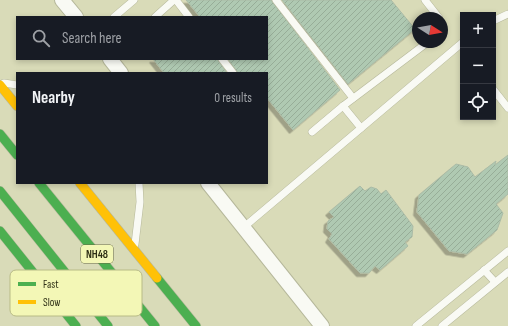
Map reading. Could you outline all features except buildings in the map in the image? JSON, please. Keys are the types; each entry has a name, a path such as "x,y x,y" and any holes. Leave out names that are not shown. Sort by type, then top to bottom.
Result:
{"main road":[{"path":"0,84 16,105"},
{"path":"0,134 16,154"},
{"name":"NH48","path":"40,184 110,270"},
{"path":"81,184 196,326"},
{"path":"0,191 63,270"},
{"path":"0,231 31,270"},
{"name":"NH48","path":"142,310 155,326"},
{"path":"68,316 76,326"},
{"path":"100,316 108,326"}],"street":[{"path":"62,0 75,16"},
{"path":"111,60 120,72"},
{"path":"209,184 322,326"}],"lane":[{"path":"115,16 134,0"},
{"path":"156,16 175,0 188,16"},
{"path":"276,0 354,98"},
{"path":"425,0 434,12"},
{"path":"496,20 508,14"},
{"path":"244,227 460,47"},
{"path":"312,132 343,106 420,48"},
{"path":"223,60 233,72"},
{"path":"0,84 16,85"},
{"path":"496,93 508,108"},
{"path":"343,106 361,128"},
{"path":"134,250 140,202 139,184"},
{"path":"416,326 508,251"},
{"path":"484,270 495,282"},
{"path":"442,326 508,272"}],"traffic: fast":[{"path":"0,134 16,154"},
{"path":"40,184 110,270"},
{"path":"0,191 63,270"},
{"path":"0,231 31,270"},
{"path":"157,278 196,326"},
{"path":"142,310 155,326"},
{"path":"68,316 76,326"},
{"path":"100,316 108,326"}],"traffic: slow":[{"path":"0,85 16,105"},
{"path":"81,184 157,278"}]}
